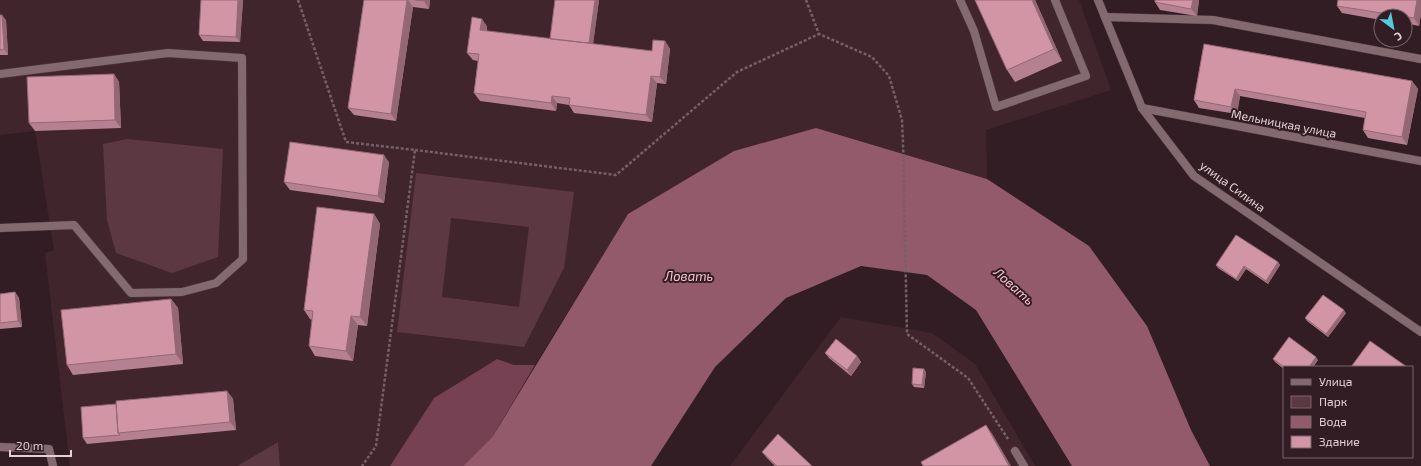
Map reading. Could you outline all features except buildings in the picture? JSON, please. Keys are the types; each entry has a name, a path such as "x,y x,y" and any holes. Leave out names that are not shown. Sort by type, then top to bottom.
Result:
{"street":[{"path":"960,0 974,31 996,107 1086,76 1055,0"},
{"name":"улица Силина","path":"1098,0 1142,108 1194,176 1421,332"},
{"path":"1105,17 1213,20 1421,59"},
{"path":"0,74 168,53 242,58 243,259 216,283 182,292 131,293 74,224 0,228"},
{"name":"Мельницкая улица","path":"1142,108 1421,161"},
{"path":"0,447 49,449 53,466"},
{"path":"1016,451 1024,466"}],"path":[{"path":"298,0 346,142 616,175 737,72 819,34"},
{"path":"806,0 819,34 872,57 888,76 902,120 907,334 968,378 1016,451"},
{"path":"362,466 376,446 415,150"}],"shaded area":[{"path":"0,0 1079,0 1111,90 986,130 987,179 816,128 628,214 535,365 514,365 497,359 434,398 390,466 280,466 278,442 237,466 70,466 45,253 54,250 35,131 0,135"},
{"path":"841,317 932,333 975,364 1035,466 730,466"},
{"path":"497,359 514,365 535,365 493,436 463,466 390,466 434,398"}],"green space":[{"path":"127,139 223,149 218,257 172,273 116,253 107,220 103,144"},
{"path":"416,173 574,192 564,268 524,347 397,332","holes":["451,218 529,227 519,307 442,297"]},
{"path":"278,442 280,466 237,466"}],"water":[{"name":"Ловать","path":"816,128 987,179 1089,246 1147,326 1191,430 1210,466 1072,466 976,310 927,275 861,266 786,298 715,367 651,466 463,466 493,436 628,214 734,151"}]}
